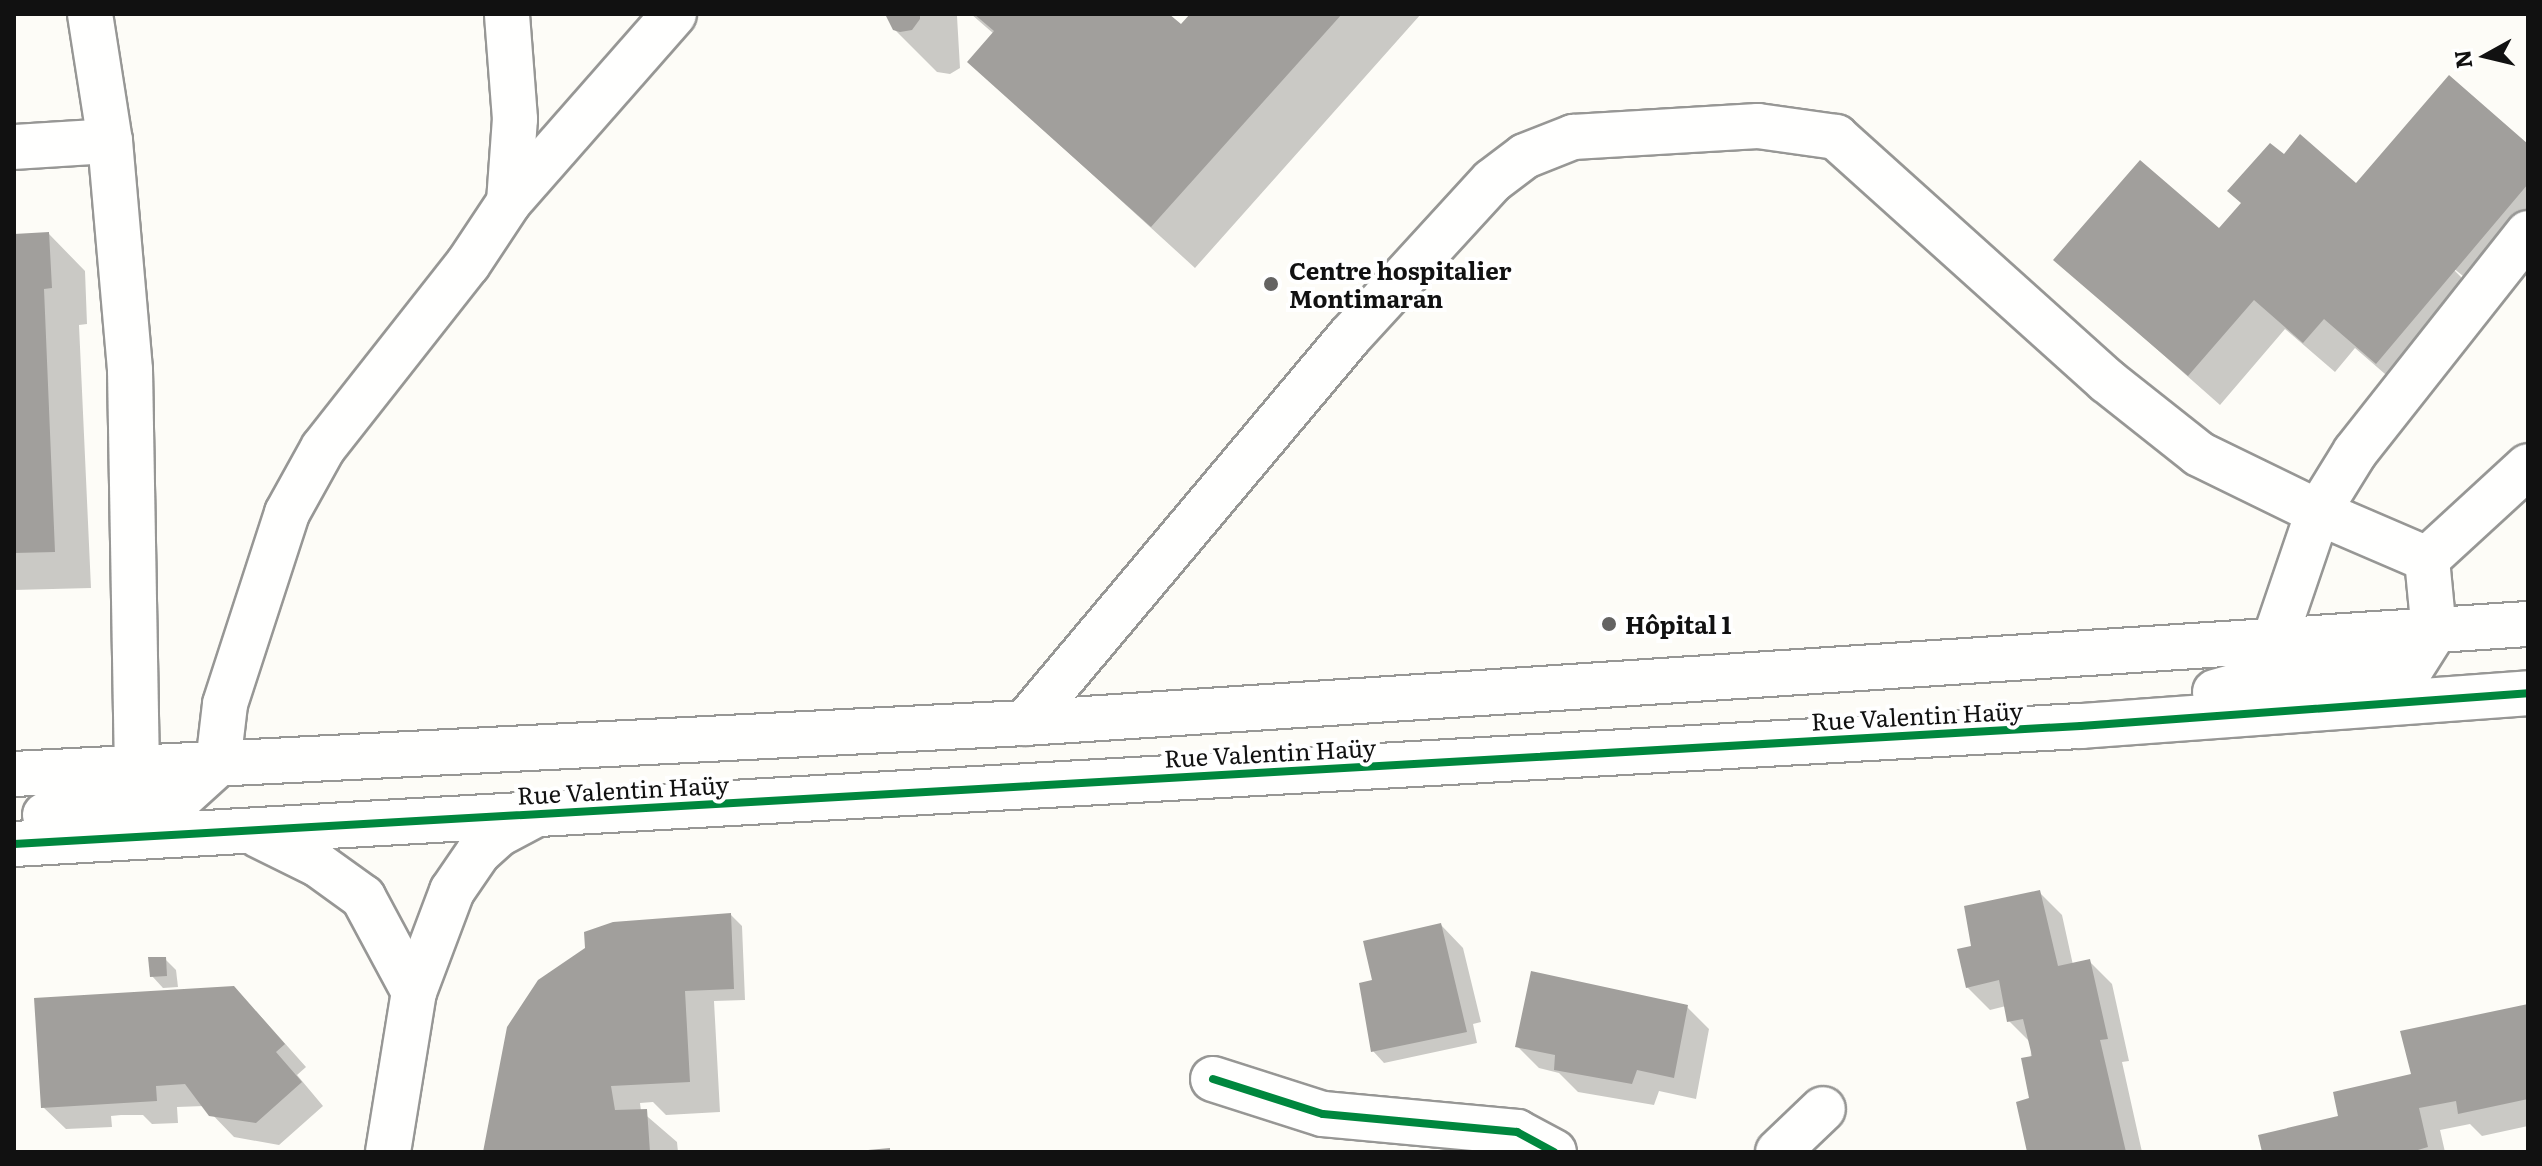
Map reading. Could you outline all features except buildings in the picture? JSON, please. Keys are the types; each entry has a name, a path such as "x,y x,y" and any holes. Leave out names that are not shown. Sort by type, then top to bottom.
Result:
{"street":[{"path":"90,14 110,141 130,370 137,767"},
{"path":"507,14 515,119 509,202"},
{"path":"14,828 35,816 175,803 218,764 225,704 287,513 323,448 468,264 509,202 674,14"},
{"path":"1025,723 1350,336 1492,181 1525,156 1573,137 1758,126 1836,137 2107,381 2199,454 2318,512 2427,559"},
{"path":"14,147 110,141"},
{"path":"2273,644 2318,512 2355,452 2528,233"},
{"path":"2427,559 2528,466"},
{"path":"2081,726 2247,683 2410,670 2434,632 2427,559"},
{"name":"Rue Valentin Haüy","path":"14,774 1025,723 2273,644 2528,624"},
{"name":"Rue Valentin Haüy","path":"14,844 256,834 535,814 2081,726 2528,693"},
{"path":"388,1152 414,992 452,891 478,853 499,834 535,814"},
{"path":"256,834 317,864 363,897 414,992"},
{"path":"1213,1079 1323,1114 1517,1132 1554,1152"},
{"path":"1778,1152 1823,1109"}],"cycle path":[{"path":"14,844 2081,726 2528,693"},
{"path":"1213,1079 1323,1114 1517,1132 1554,1152"}],"place":[{"name":"Centre hospitalier Montimaran","path":"1271,284"},
{"name":"Hôpital 1","path":"1609,624"}]}
